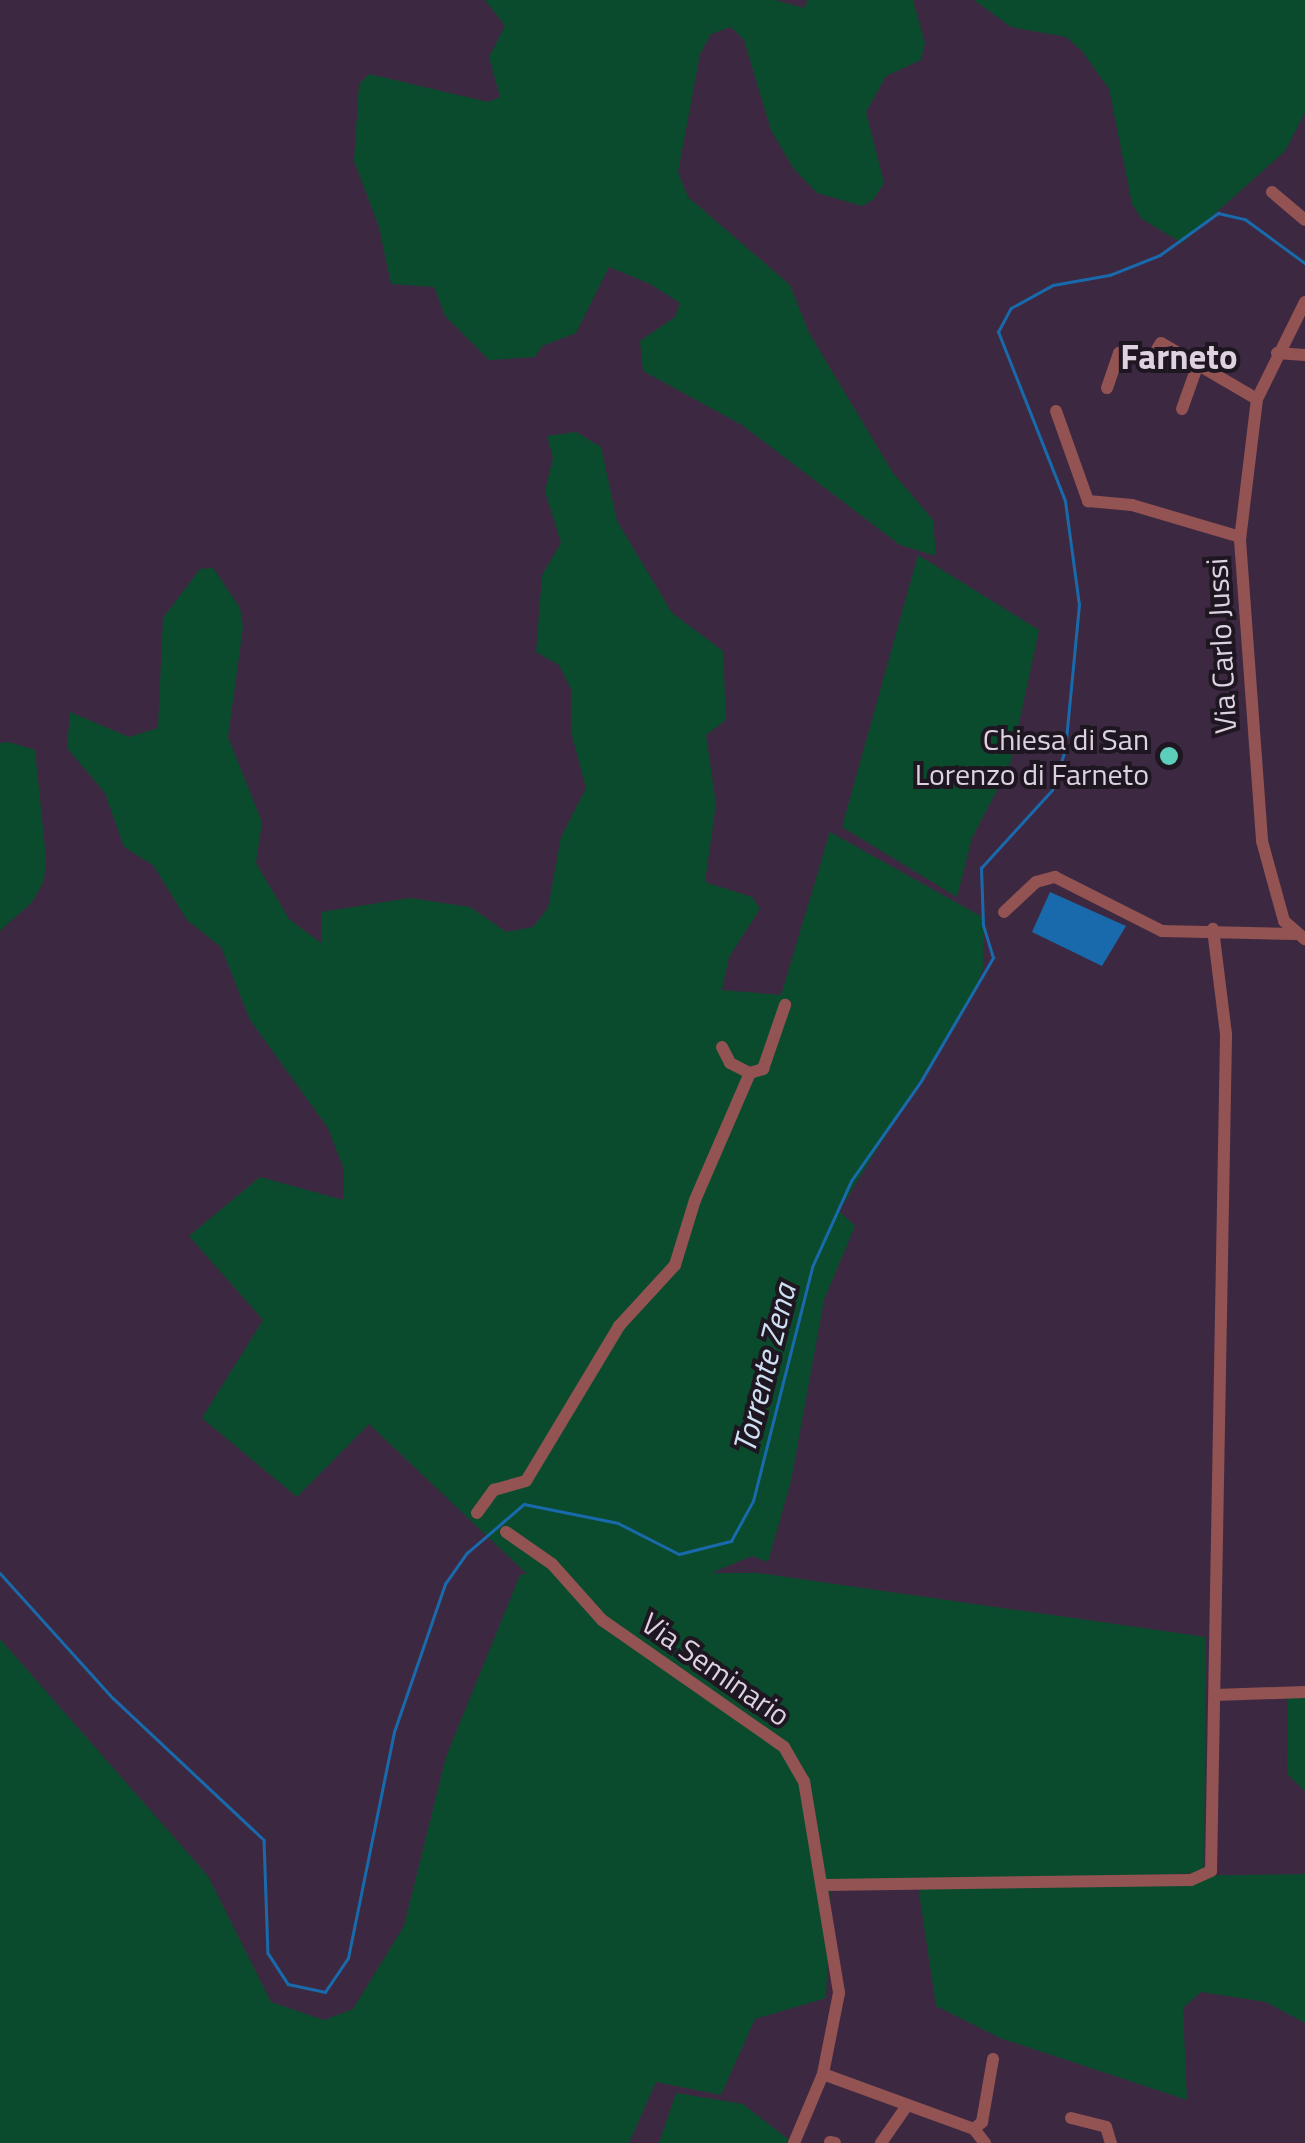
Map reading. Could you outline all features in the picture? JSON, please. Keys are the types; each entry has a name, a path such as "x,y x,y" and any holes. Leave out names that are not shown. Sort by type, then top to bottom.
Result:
{"street":[{"path":"1272,192 1305,220"},
{"name":"Via Carlo Jussi","path":"1300,937 1280,910 1262,841 1240,612 1240,537 1258,399 1305,302"},
{"path":"1107,388 1119,353 1150,360 1161,342 1258,399"},
{"path":"1277,354 1305,355"},
{"path":"1182,408 1198,364"},
{"path":"1056,410 1088,501 1132,505 1240,537"},
{"name":"Via Carlo Jussi","path":"1004,912 1036,882 1055,876 1162,931 1213,929 1300,937"},
{"path":"824,1885 1204,1878 1212,1871 1226,1034 1213,929"},
{"path":"722,1047 730,1063 750,1073 763,1069 784,1005"},
{"path":"476,1513 494,1490 526,1481 620,1326 674,1265 694,1200 750,1073"},
{"name":"Via Seminario","path":"506,1532 552,1564 602,1620 784,1748 804,1781 839,1993 823,2074 794,2143"},
{"path":"1215,1695 1305,1692"},
{"path":"823,2074 982,2136 993,2060"},
{"path":"881,2143 906,2107"},
{"path":"1070,2118 1106,2127 1111,2143"}],"green space":[{"path":"485,0 775,0 804,8 808,0 913,0 925,43 921,60 886,76 866,112 884,183 873,200 862,206 817,193 793,168 771,130 744,40 731,27 711,34 700,54 678,172 688,197 790,285 809,333 893,473 933,520 936,556 900,545 742,425 643,371 640,341 675,317 680,303 650,284 609,267 576,333 542,346 535,357 489,360 445,316 434,287 391,284 379,227 354,161 359,84 369,74 488,102 500,97 489,57 505,26"},
{"path":"974,0 1305,0 1305,113 1285,151 1182,243 1142,219 1132,204 1109,89 1082,51 1066,37 1011,27"},
{"path":"576,432 601,447 617,521 672,613 723,651 726,720 706,735 716,804 705,882 752,897 760,909 729,957 722,990 781,995 830,832 984,918 983,969 973,994 839,1211 855,1226 824,1300 791,1481 768,1562 752,1556 711,1573 758,1573 1206,1637 1204,1873 1034,1878 1305,1874 1305,2023 1266,2002 1201,1992 1183,2008 1187,2100 1000,2038 936,2006 917,1879 831,1882 826,1998 755,2019 721,2095 656,2082 629,2143 0,2143 0,1639 208,1876 271,2002 324,2020 353,2009 404,1926 446,1757 520,1575 527,1574 369,1424 297,1497 202,1418 263,1320 189,1236 260,1177 343,1200 344,1170 328,1128 250,1020 221,947 187,920 153,865 124,847 105,793 67,748 70,712 129,737 158,728 163,618 200,569 213,568 240,608 243,627 228,737 262,822 256,863 289,919 321,943 321,912 410,898 470,907 506,932 533,927 548,908 561,837 586,788 571,732 571,689 559,665 536,652 542,575 561,543 545,491 553,458 547,436"},
{"path":"918,555 1039,630 1010,765 972,838 957,897 842,827"},
{"path":"0,743 35,750 46,858 44,881 32,902 0,931"},
{"path":"1305,1692 1305,1791 1287,1774 1288,1694"},
{"path":"676,2093 743,2104 793,2143 659,2143"}],"water":[{"path":"1050,892 1126,926 1102,966 1032,932"}],"waterway":[{"name":"Torrente Zena","path":"0,1573 113,1698 264,1840 268,1953 288,1984 325,1992 348,1958 394,1732 445,1584 467,1553 524,1504 618,1523 679,1554 731,1541 753,1501 812,1267 851,1181 921,1081 993,958 983,925 981,868 1052,790 1065,750 1079,605 1065,501 998,332 1011,308 1053,285 1110,275 1160,255 1218,213 1245,219 1305,263"}],"place":[{"name":"Chiesa di San Lorenzo di Farneto","path":"1169,756"}],"district":[{"name":"Farneto","path":"1179,356"}]}
